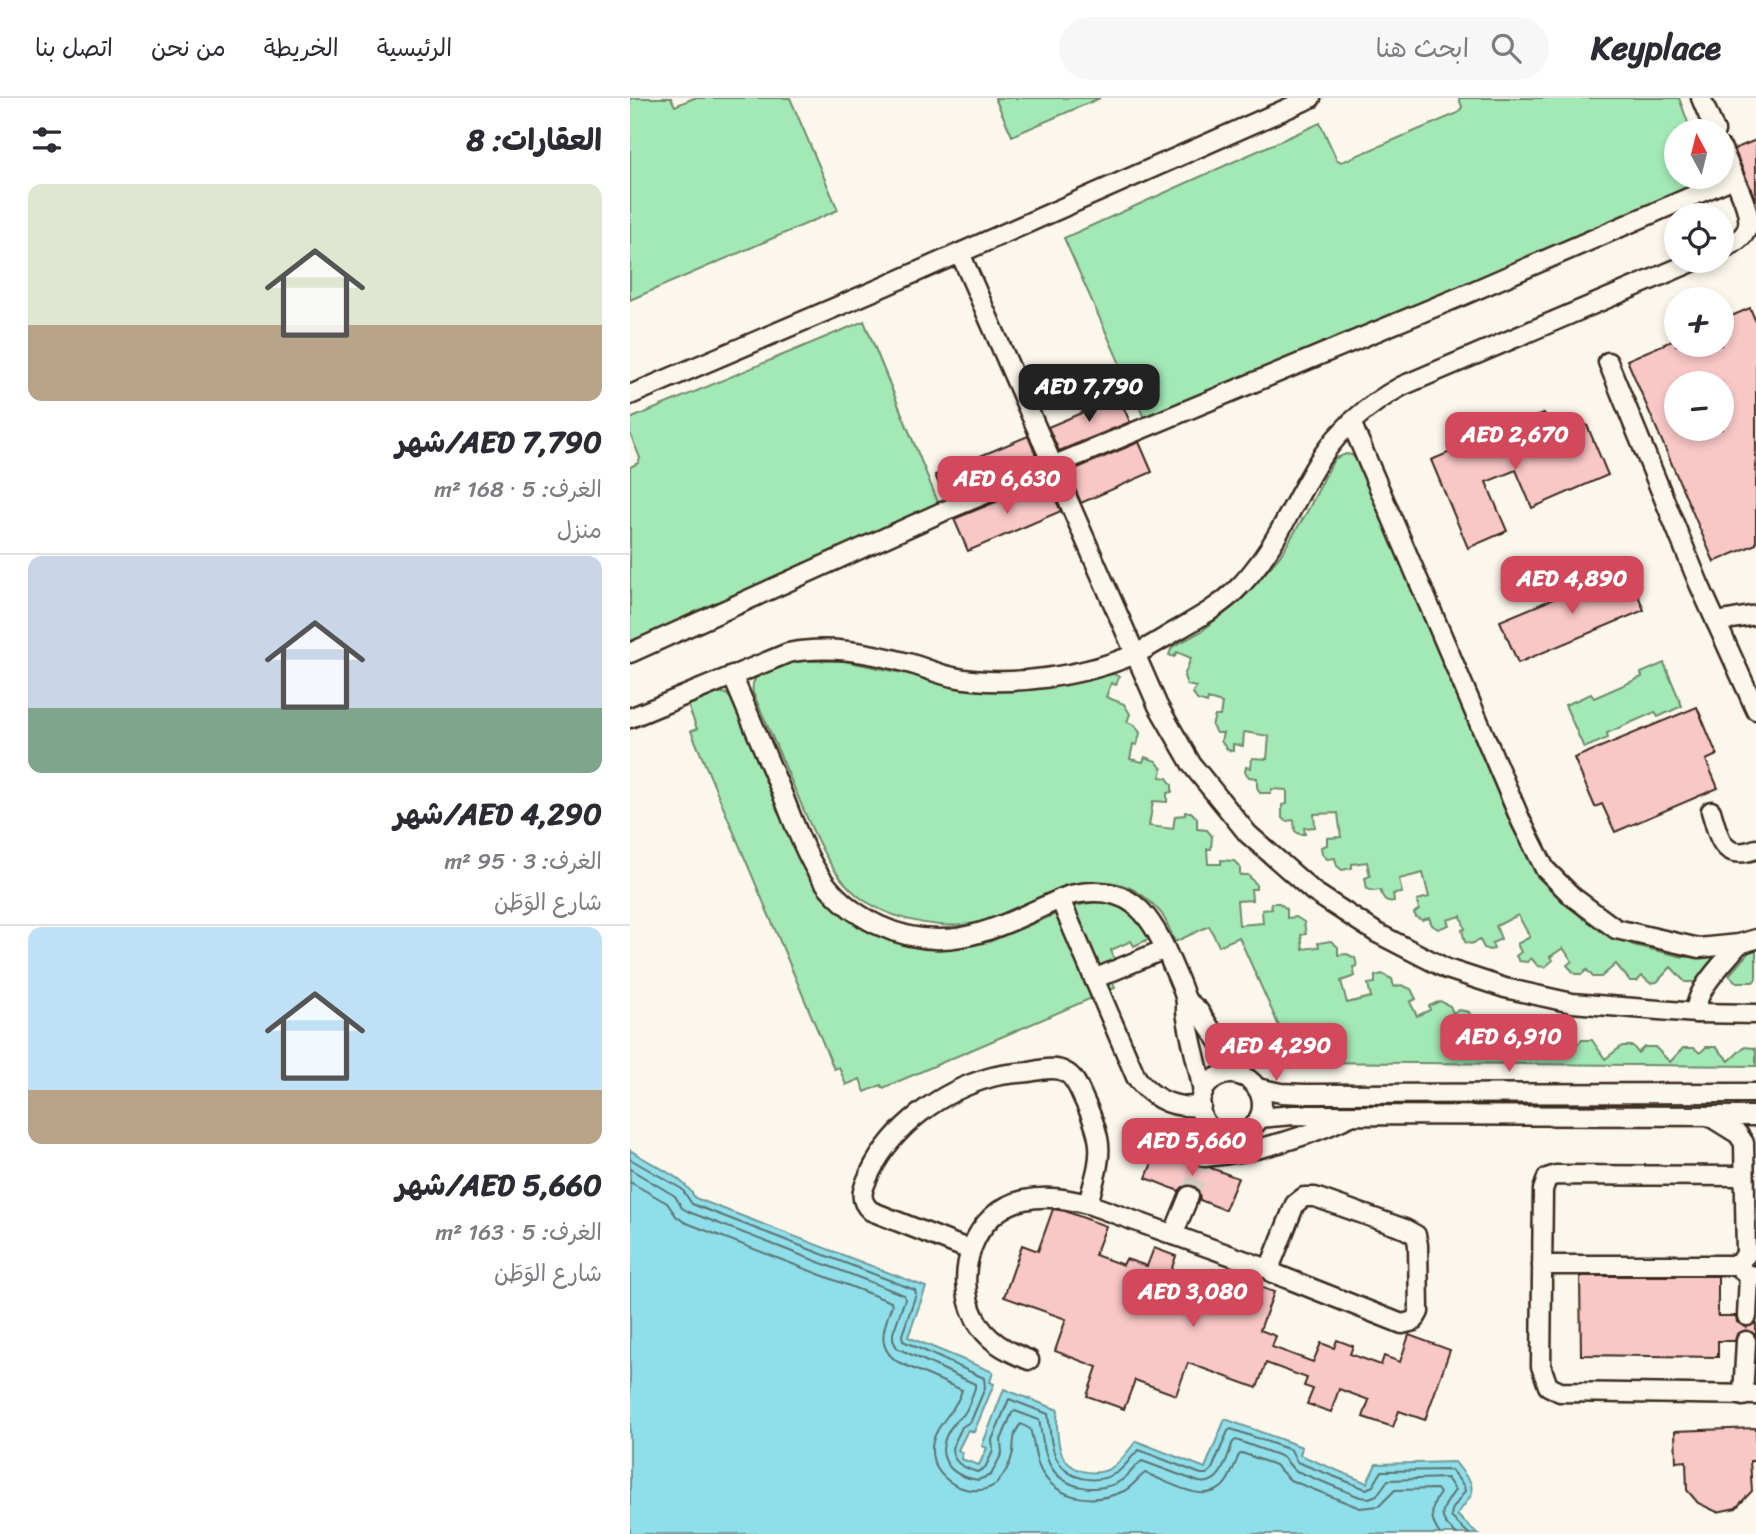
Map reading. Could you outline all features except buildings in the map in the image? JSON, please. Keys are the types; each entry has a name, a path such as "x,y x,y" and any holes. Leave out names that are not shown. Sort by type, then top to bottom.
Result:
{"street":[{"path":"630,395 1311,98"},
{"path":"1701,98 1710,119"},
{"path":"1734,178 1748,210 1749,224 1743,237 1734,242"},
{"path":"630,653 942,513 1464,295 1709,189"},
{"path":"960,253 1158,706 1192,765 1248,834 1314,891 1377,933 1447,969 1505,988 1572,1003 1696,1013 1756,1014"},
{"path":"630,718 788,653 810,649 836,649 906,662 954,677 1006,682 1048,677 1136,654 1206,613 1243,583 1269,551 1319,460 1351,422 1375,402 1402,386 1667,273"},
{"path":"1608,362 1716,622 1756,710"},
{"path":"1351,422 1521,821 1545,869 1573,897 1616,929 1699,948 1747,942"},
{"path":"1716,622 1756,615"},
{"path":"732,675 816,870 836,896 862,917 892,931 909,935 958,938 991,929 1081,892 1093,891 1125,899 1135,904 1151,920 1186,1000 1204,1118 1217,1132 1229,1135 1241,1134 1252,1128 1259,1118 1262,1100 1257,1088"},
{"path":"1711,811 1721,842 1726,848 1738,853 1756,849"},
{"path":"1060,899 1131,1067 1142,1086 1169,1104 1190,1107 1202,1099 1211,1082 1223,1075 1242,1076"},
{"path":"1696,1013 1696,1002 1701,992 1747,942"},
{"path":"1094,979 1165,950"},
{"path":"1186,1000 1198,1010 1242,1076 1257,1088 1280,1093 1756,1093"},
{"path":"1190,1033 1207,1025"},
{"path":"970,1250 871,1211 863,1201 862,1193 880,1154 902,1128 929,1106 992,1077 1053,1069 1063,1070 1073,1076 1100,1141 1099,1160 1088,1205"},
{"path":"1259,1118 1282,1115 1756,1116"},
{"path":"1217,1132 1203,1161 1281,1144 1353,1115"},
{"path":"1709,1116 1735,1131 1742,1138 1744,1148 1749,1265 1747,1316"},
{"path":"1744,1176 1550,1175 1544,1183 1541,1366 1548,1386 1560,1392 1749,1395 1746,1341"},
{"path":"1172,1236 1189,1196"},
{"path":"1029,1360 1007,1352 993,1342 975,1320 967,1297 965,1272 970,1250 993,1214 1022,1200 1057,1197 1088,1205 1271,1270 1275,1275 1402,1324 1414,1321 1419,1312 1416,1236 1405,1229 1315,1197 1304,1197 1295,1205 1271,1270"},
{"path":"1542,1265 1749,1265"}],"green space":[{"path":"630,98 671,98 675,106 694,98 790,98 838,210 630,300"},
{"path":"995,98 1100,98 1012,136"},
{"path":"1459,98 1679,98 1687,119 1664,119 1664,189 1707,189 1674,203 1664,203 1664,207 1148,427 1064,238 1320,123 1337,160 1342,162 1458,113 1462,107"},
{"path":"864,321 942,512 630,648 630,467 638,463 640,458 630,433 630,419"},
{"path":"1346,454 1357,460 1512,827 1536,872 1582,918 1633,945 1683,957 1722,956 1699,982 1685,982 1671,967 1657,982 1650,983 1642,976 1637,981 1630,981 1616,964 1601,977 1593,977 1587,970 1582,974 1575,974 1567,965 1572,961 1563,948 1550,957 1553,960 1545,967 1538,966 1531,958 1527,962 1519,961 1516,956 1521,952 1517,944 1530,937 1518,915 1496,926 1501,939 1492,943 1494,949 1489,950 1484,948 1480,940 1471,944 1465,942 1461,916 1447,920 1449,925 1438,929 1432,925 1429,918 1422,920 1414,913 1419,909 1417,900 1429,897 1423,873 1399,879 1402,893 1393,894 1394,901 1386,901 1380,890 1367,889 1365,878 1370,876 1367,862 1352,864 1352,868 1342,870 1337,866 1335,858 1327,859 1322,854 1321,847 1327,845 1327,838 1341,837 1338,813 1314,814 1315,827 1304,828 1305,834 1299,834 1295,831 1294,820 1286,821 1282,818 1282,805 1287,804 1287,790 1272,789 1271,793 1260,793 1257,778 1249,777 1245,772 1246,767 1251,768 1252,758 1267,759 1269,736 1244,732 1243,746 1233,744 1233,751 1228,750 1221,741 1223,733 1216,733 1212,726 1215,716 1220,716 1222,703 1208,699 1207,703 1197,700 1193,693 1196,687 1187,685 1184,676 1191,658 1177,652 1174,657 1169,655 1172,647 1202,631 1248,593 1280,556 1307,512 1334,459"},
{"path":"801,661 844,661 971,687 1010,690 1114,674 1119,677 1116,685 1111,683 1106,697 1124,704 1130,714 1127,722 1135,725 1140,733 1137,745 1133,744 1130,759 1143,762 1145,757 1156,761 1162,769 1160,777 1167,778 1172,785 1172,792 1167,793 1167,802 1153,801 1149,826 1173,829 1175,816 1185,815 1185,812 1191,812 1197,818 1197,829 1207,830 1212,836 1211,849 1207,849 1208,864 1221,864 1221,860 1234,861 1240,867 1240,875 1248,875 1256,884 1256,889 1251,889 1252,900 1237,901 1239,925 1263,923 1262,910 1272,909 1271,903 1279,903 1287,909 1287,918 1296,917 1304,922 1306,934 1301,935 1303,949 1319,947 1318,943 1331,941 1338,947 1338,955 1347,954 1355,958 1355,976 1341,981 1347,1003 1371,997 1368,984 1375,983 1375,976 1382,974 1392,979 1394,987 1401,985 1411,989 1416,999 1410,1002 1417,1016 1440,1001 1450,1006 1453,1013 1459,1010 1469,1012 1472,1019 1468,1021 1472,1029 1460,1036 1471,1058 1493,1047 1487,1034 1495,1030 1493,1025 1499,1022 1509,1025 1514,1033 1519,1028 1529,1030 1536,1040 1532,1043 1540,1056 1553,1048 1551,1044 1561,1036 1570,1038 1575,1046 1582,1040 1592,1040 1605,1059 1622,1046 1633,1046 1638,1053 1644,1047 1655,1047 1670,1062 1683,1048 1694,1048 1700,1053 1706,1047 1716,1047 1729,1061 1744,1047 1754,1048 1756,1066 1295,1062 1239,937 1219,946 1209,926 1175,942 1161,913 1140,894 1119,884 1097,882 1075,885 969,924 922,923 891,914 865,901 840,878 830,864 753,693 753,684 761,673 777,666"},
{"path":"1664,663 1682,706 1658,717 1655,712 1607,733 1608,738 1584,748 1565,705 1591,694 1594,698 1642,677 1641,673"},
{"path":"718,692 727,694 732,700 786,827 821,893 863,926 909,944 954,947 989,942 1075,906 1100,901 1121,908 1139,921 1149,939 1134,946 1131,941 1111,950 1115,961 1106,965 1115,988 883,1088 881,1085 865,1092 860,1079 846,1085 839,1067 834,1069 691,731 697,729 687,703"},
{"path":"1756,949 1756,979 1753,982 1736,982 1729,975 1749,952"}],"water":[{"path":"630,1150 675,1177 695,1198 926,1287 908,1337 993,1372 990,1382 994,1384 974,1432 968,1430 958,1450 962,1453 961,1459 979,1465 987,1448 982,1446 1004,1389 1058,1410 1058,1434 1064,1458 1074,1468 1094,1473 1114,1466 1136,1441 1205,1468 1225,1419 1302,1447 1300,1455 1367,1483 1376,1464 1455,1462 1471,1483 1472,1494 1457,1515 1478,1534 630,1534"}],"tunnel":[{"path":"1189,1196 1202,1164"}]}
